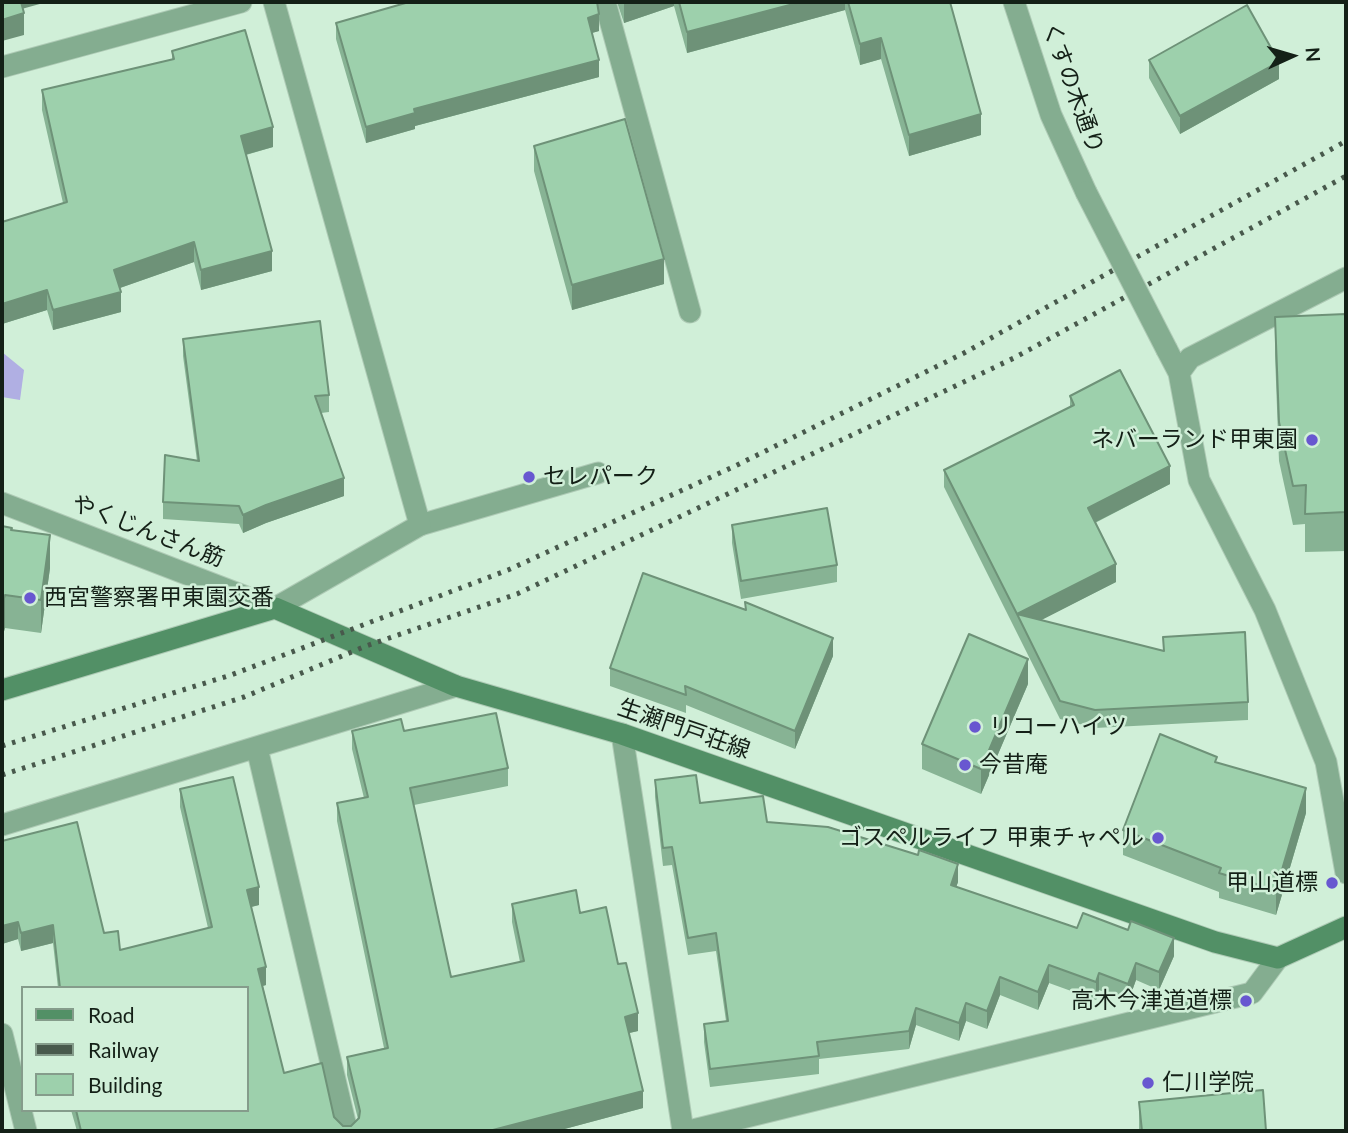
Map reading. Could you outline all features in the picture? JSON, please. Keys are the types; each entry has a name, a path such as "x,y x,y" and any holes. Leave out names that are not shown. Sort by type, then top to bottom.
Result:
{"main road":[{"name":"生瀬門戸荘線","path":"275,608 456,686 622,734 1215,942 1278,958"},
{"path":"2,690 275,608"},
{"path":"1278,958 1346,927"}],"street":[{"path":"2,67 241,2"},
{"path":"274,2 419,525"},
{"path":"605,2 690,312"},
{"name":"くすの木通り","path":"1014,2 1051,115 1086,192 1179,373 1199,480 1265,610 1336,760 1346,873"},
{"path":"1179,373 1190,358 1346,278"},
{"path":"275,608 419,525 598,473"},
{"name":"やくじんさん筋","path":"2,503 275,608"},
{"path":"2,825 456,686"},
{"path":"622,734 683,1131"},
{"path":"257,748 346,1131"},
{"path":"689,1131 1252,993 1278,958"},
{"path":"2,1034 21,1111"},
{"path":"21,1112 26,1131"}],"shaded area":[{"path":"2,352 24,370 20,400 2,397"}],"building":[{"path":"2,2 21,2 24,13 2,20"},
{"path":"409,2 597,2 599,14 588,18 599,60 414,109 415,113 366,127 336,23"},
{"path":"679,2 801,2 687,32"},
{"path":"848,2 950,2 981,114 909,135 881,38 860,44"},
{"path":"1247,5 1279,62 1180,116 1149,60"},
{"path":"245,30 273,127 241,136 272,251 201,270 194,242 114,270 121,292 53,310 47,290 2,304 2,222 67,202 42,90 174,59 172,51"},
{"path":"625,119 664,259 572,285 534,146"},
{"name":"ネバーランド甲東園","path":"1346,314 1346,512 1305,514 1306,485 1293,486 1279,422 1275,317"},
{"path":"320,321 329,395 315,396 344,478 243,515 239,506 163,502 165,455 199,461 183,339"},
{"path":"1120,370 1170,466 1088,508 1116,564 1017,614 944,470 1074,405 1070,396"},
{"path":"827,508 837,565 741,581 732,525"},
{"path":"2,526 12,528 11,530 50,535 41,600 5,595 2,605"},
{"path":"643,573 746,610 745,602 833,638 795,731 685,686 686,695 610,668"},
{"path":"1017,614 1164,651 1163,637 1245,632 1248,702 1095,710 1060,701"},
{"name":"リコーハイツ","path":"969,634 1028,659 981,769 922,744"},
{"path":"496,713 508,768 410,788 451,977 524,961 512,904 576,890 580,913 606,907 618,964 626,963 638,1013 625,1017 643,1091 489,1131 81,1131 76,1112 248,1112 248,986 60,986 53,925 21,933 18,922 2,926 2,841 77,822 104,933 118,931 120,950 212,927 180,789 233,777 259,887 247,890 266,967 258,969 284,1073 322,1063 334,1117 343,1126 351,1126 359,1118 360,1111 347,1057 388,1048 337,803 368,797 352,731 401,719 404,731"},
{"path":"1160,734 1217,757 1215,762 1306,788 1276,890 1219,873 1221,868 1123,830"},
{"path":"696,775 700,803 763,796 767,822 828,827 918,855 919,850 958,864 951,885 1077,928 1083,913 1128,930 1131,921 1174,938 1159,972 1136,963 1128,984 1099,973 1096,982 1049,965 1038,992 1000,977 987,1011 966,1003 959,1023 916,1008 909,1031 817,1042 819,1056 710,1069 704,1024 728,1021 716,933 688,938 672,847 663,848 655,780"},
{"path":"1263,1090 1266,1131 1142,1131 1139,1102"}],"railway":[{"path":"2,746 231,675 508,570 735,466 964,353 1346,141"},
{"path":"2,775 244,697 366,646 517,594 1014,358 1346,176"}],"place":[{"name":"ネバーランド甲東園","path":"1312,440"},
{"name":"セレパーク","path":"529,477"},
{"name":"西宮警察署甲東園交番","path":"30,598"},
{"name":"リコーハイツ","path":"975,727"},
{"name":"今昔庵","path":"965,765"},
{"name":"ゴスペルライフ 甲東チャペル","path":"1158,838"},
{"name":"甲山道標","path":"1332,883"},
{"name":"高木今津道道標","path":"1246,1001"},
{"name":"仁川学院","path":"1148,1083"}]}
